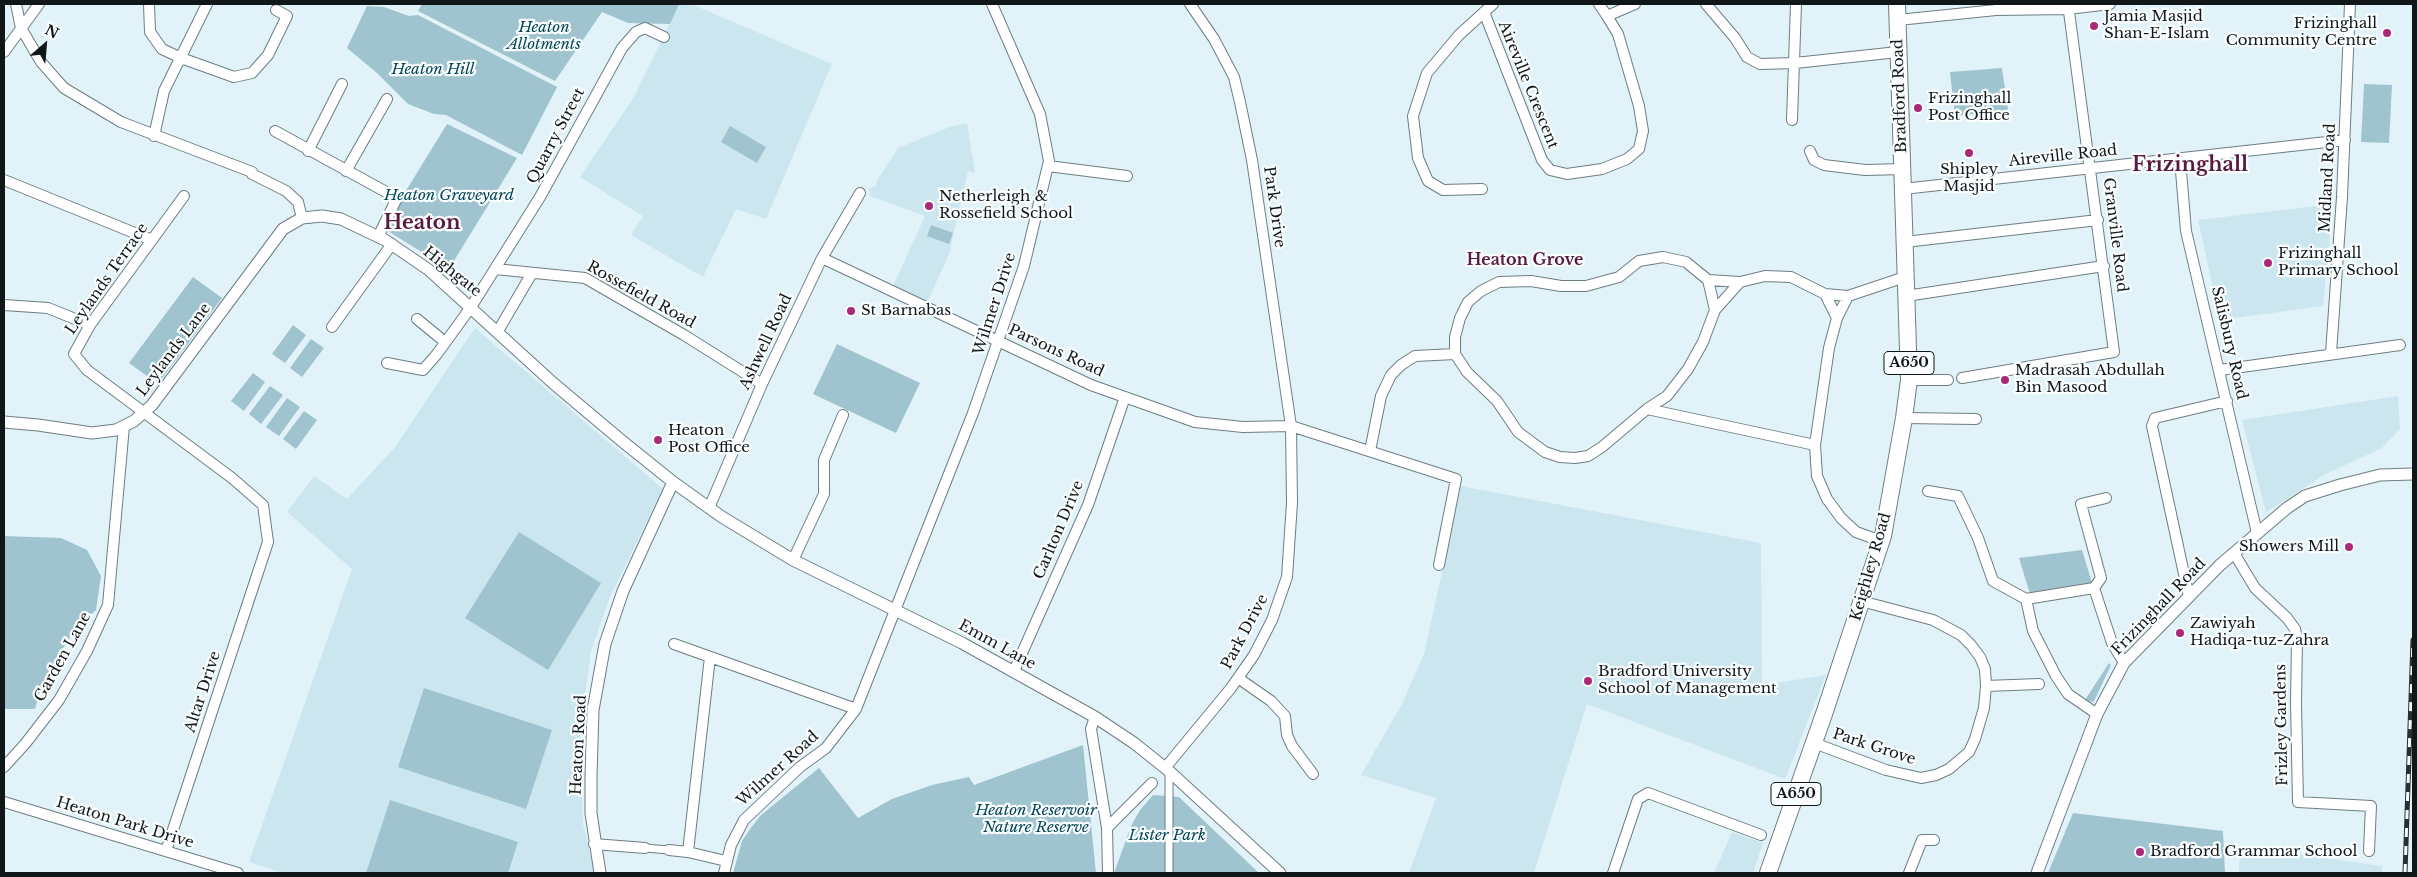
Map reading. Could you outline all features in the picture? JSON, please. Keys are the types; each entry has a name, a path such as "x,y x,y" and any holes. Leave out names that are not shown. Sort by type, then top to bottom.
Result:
{"highway":[{"name":"Bradford Road","path":"1897,4 1903,188"},
{"name":"Keighley Road","path":"1768,873 1814,743 1881,541 1904,418 1909,380 1903,188"}],"street":[{"path":"16,4 21,28 41,62 64,88 121,122 252,172 252,174 286,191 298,202 302,218"},
{"path":"4,52 39,4"},
{"path":"149,4 150,32 155,42 162,49 181,58 234,77 252,73 268,55 287,16 276,10"},
{"path":"154,136 164,92 207,4"},
{"name":"Wilmer Drive","path":"896,608 1000,342 1024,266 1049,161 1040,114 992,4"},
{"name":"Park Drive","path":"1167,770 1238,678 1272,620 1287,576 1292,502 1291,426 1252,160 1234,77 1214,39 1190,4"},
{"path":"1482,189 1444,190 1428,181 1418,158 1413,116 1427,73 1459,35 1493,4"},
{"name":"Aireville Crescent","path":"1484,12 1542,160 1550,170 1567,174 1602,169 1627,159 1638,149 1643,132 1639,106 1618,34 1600,4"},
{"path":"1606,16 1635,4"},
{"path":"1706,4 1735,38 1747,57 1760,64 1795,63 1898,52"},
{"path":"1792,120 1796,4"},
{"path":"1898,20 1996,10 2110,4"},
{"name":"Midland Road","path":"2332,353 2345,140 2350,4"},
{"name":"Granville Road","path":"1962,378 2114,352 2091,168 2072,50 2068,6"},
{"name":"Quarry Street","path":"387,363 423,370 471,307 540,197 622,48 636,32 645,28 664,37"},
{"path":"308,151 342,84"},
{"path":"346,171 387,99"},
{"path":"275,131 308,151 396,198 378,237"},
{"name":"Aireville Road","path":"1903,188 2345,140"},
{"path":"1810,151 1814,160 1824,165 1865,170 1903,169"},
{"name":"Salisbury Road","path":"2180,159 2186,231 2258,533"},
{"path":"1048,166 1127,176"},
{"path":"4,180 152,240"},
{"name":"Ashwell Road","path":"709,508 762,384 822,258 860,193"},
{"name":"Leylands Terrace","path":"144,414 87,370 74,354 90,325 184,196"},
{"name":"Highgate","path":"302,218 322,216 341,219 392,244 429,270 553,383 673,482"},
{"name":"Leylands Lane","path":"4,422 38,424 92,433 124,426 144,414 283,229 302,218"},
{"path":"1905,242 2098,220"},
{"path":"332,327 392,244"},
{"path":"1740,282 1715,310 1703,342 1688,369 1667,396 1647,409 1602,447 1588,456 1575,458 1560,457 1532,445 1518,432 1497,401 1467,372 1455,354 1455,337 1460,318 1468,302 1481,291 1499,282 1531,281 1561,286 1586,286 1619,276 1639,261 1662,257 1686,262 1708,280 1740,282 1765,276 1791,277 1826,294 1848,296 1906,277"},
{"name":"Parsons Road","path":"822,258 1091,385 1195,422 1243,427 1291,426"},
{"path":"1906,296 2104,266"},
{"name":"Rossefield Road","path":"495,269 585,278 684,335 762,384"},
{"path":"498,331 532,273"},
{"path":"1708,280 1715,310"},
{"path":"1826,294 1837,318"},
{"path":"1848,296 1837,318 1830,348 1815,445 1817,476 1827,499 1841,518 1856,532 1881,541"},
{"path":"4,305 48,308 90,325"},
{"path":"417,319 445,342"},
{"path":"2220,370 2400,345"},
{"path":"1370,451 1381,396 1391,375 1401,365 1415,356 1455,354"},
{"path":"1909,380 1962,378"},
{"name":"Carlton Drive","path":"1014,671 1088,505 1125,397"},
{"path":"2189,597 2152,426 2156,418 2227,401"},
{"path":"1647,409 1815,445"},
{"name":"Altar Drive","path":"144,414 232,478 262,505 268,542 166,851"},
{"path":"793,560 824,494 824,460 843,415"},
{"path":"1904,418 1976,419"},
{"name":"Garden Lane","path":"4,767 25,744 59,700 87,651 108,605 116,537 116,492 124,426"},
{"path":"1291,426 1456,479 1439,565"},
{"name":"Frizinghall Road","path":"2037,873 2098,714 2124,663 2234,553 2287,508 2305,496 2372,477 2411,474"},
{"name":"Emm Lane","path":"673,482 742,531 793,560 896,608 1014,671 1095,717 1134,742 1280,873"},
{"name":"Heaton Road","path":"600,873 594,844 591,776 593,710 604,644 623,591 673,482"},
{"path":"1928,490 1958,496 1978,538 1992,581 2026,599 2094,588 2101,578 2081,504 2106,498"},
{"name":"Frizley Gardens","path":"2234,553 2255,588 2286,618 2296,634 2298,802 2370,806 2369,851"},
{"path":"2094,588 2112,643 2124,663"},
{"path":"2026,599 2033,631 2056,676 2068,694 2098,714"},
{"name":"Park Grove","path":"1814,743 1903,776 1922,778 1936,775 1949,769 1968,752 1975,739 1982,716 1986,686 1985,670 1980,657 1961,635 1932,620 1861,601"},
{"name":"Wilmer Road","path":"724,873 731,845 744,820 800,768 826,748 856,709 896,608"},
{"path":"674,644 856,709"},
{"path":"688,852 710,657"},
{"path":"1238,678 1271,701 1285,716 1286,731 1292,746 1313,774"},
{"path":"1986,686 2039,684"},
{"path":"1095,717 1091,729 1107,828 1108,873"},
{"path":"1167,770 1169,873"},
{"path":"1107,828 1152,783"},
{"path":"1613,873 1638,799 1648,793 1762,835"},
{"name":"Heaton Park Drive","path":"4,802 166,851 222,871 238,873"},
{"path":"1909,873 1922,840 1934,840"},
{"path":"594,844 688,852 726,861"},
{"path":"1169,864 1177,873"}],"shaded area":[{"path":"679,4 691,4 832,64 766,219 736,209 703,277 631,235 643,216 580,177 634,97"},
{"name":"Netherleigh & Rossefield School","path":"967,123 975,173 968,171 949,254 927,303 892,288 925,216 870,196 869,189 877,185 876,182 898,148 952,126"},
{"name":"Frizinghall Primary School","path":"2333,204 2323,306 2220,320 2198,220"},
{"path":"475,328 663,489 610,597 591,651 580,735 583,824 595,873 283,873 249,862 352,569 287,512 314,476 347,499 395,447"},
{"path":"2398,396 2400,429 2382,448 2326,474 2266,512 2242,420"},
{"name":"Bradford University School of Management","path":"1461,486 1761,543 1762,685 1826,675 1785,779 1587,704 1534,873 1409,873 1436,798 1361,775 1402,704 1424,654"},
{"path":"1732,832 1763,843 1753,873 1714,873"},
{"path":"2240,846 2382,866 2382,873 2239,873"}],"green space":[{"name":"Heaton Allotments","path":"422,4 679,4 670,24 628,23 602,12 555,81 418,11"},
{"name":"Heaton Hill","path":"367,6 384,7 409,16 418,15 557,87 522,155 446,115 434,114 408,104 377,73 347,48"},
{"path":"2002,68 2008,110 1955,116 1950,72"},
{"path":"2364,84 2392,85 2389,143 2361,142"},
{"name":"Heaton Graveyard","path":"447,124 517,158 449,269 383,228"},
{"path":"730,126 766,147 757,163 721,142"},
{"path":"931,225 953,233 949,244 927,236"},
{"path":"193,277 222,298 158,384 129,363"},
{"path":"293,325 306,335 285,363 272,354"},
{"path":"311,339 324,348 302,377 290,368"},
{"path":"837,344 920,383 896,433 813,394"},
{"path":"253,373 265,382 244,411 231,401"},
{"path":"270,386 283,395 261,424 249,414"},
{"path":"287,398 300,407 279,436 266,427"},
{"path":"304,411 317,420 296,449 283,439"},
{"path":"519,532 601,583 548,670 465,618"},
{"path":"4,536 61,538 87,550 101,576 96,610 74,630 42,684 35,709 4,709"},
{"path":"2082,550 2092,583 2030,594 2019,558"},
{"path":"2109,663 2111,665 2095,699 2093,702 2085,700"},
{"path":"424,688 552,730 526,809 398,767"},
{"name":"Heaton Reservoir Nature Reserve","path":"1083,745 1096,873 733,873 742,841 761,815 819,768 858,818 892,799 932,785 969,777 974,785"},
{"name":"Lister Park","path":"1153,795 1179,797 1259,873 1114,873 1131,826 1140,810"},
{"path":"390,800 518,842 508,873 366,873"},
{"name":"Bradford Grammar School","path":"2073,813 2223,831 2225,873 2048,873"}],"railway":[{"path":"2405,873 2413,640"}],"place":[{"name":"Jamia Masjid Shan-E-Islam","path":"2094,26"},
{"name":"Frizinghall Community Centre","path":"2387,33"},
{"name":"Frizinghall Post Office","path":"1918,108"},
{"name":"Shipley Masjid","path":"1969,153"},
{"name":"Netherleigh & Rossefield School","path":"929,206"},
{"name":"Frizinghall Primary School","path":"2268,263"},
{"name":"St Barnabas","path":"851,311"},
{"name":"Madrasah Abdullah Bin Masood","path":"2005,380"},
{"name":"Heaton Post Office","path":"658,440"},
{"name":"Showers Mill","path":"2349,547"},
{"name":"Zawiyah Hadiqa-tuz-Zahra","path":"2180,633"},
{"name":"Bradford University School of Management","path":"1588,681"},
{"name":"Bradford Grammar School","path":"2140,852"}],"district":[{"name":"Frizinghall","path":"2190,165"},
{"name":"Heaton","path":"422,223"},
{"name":"Heaton Grove","path":"1525,260"}]}
